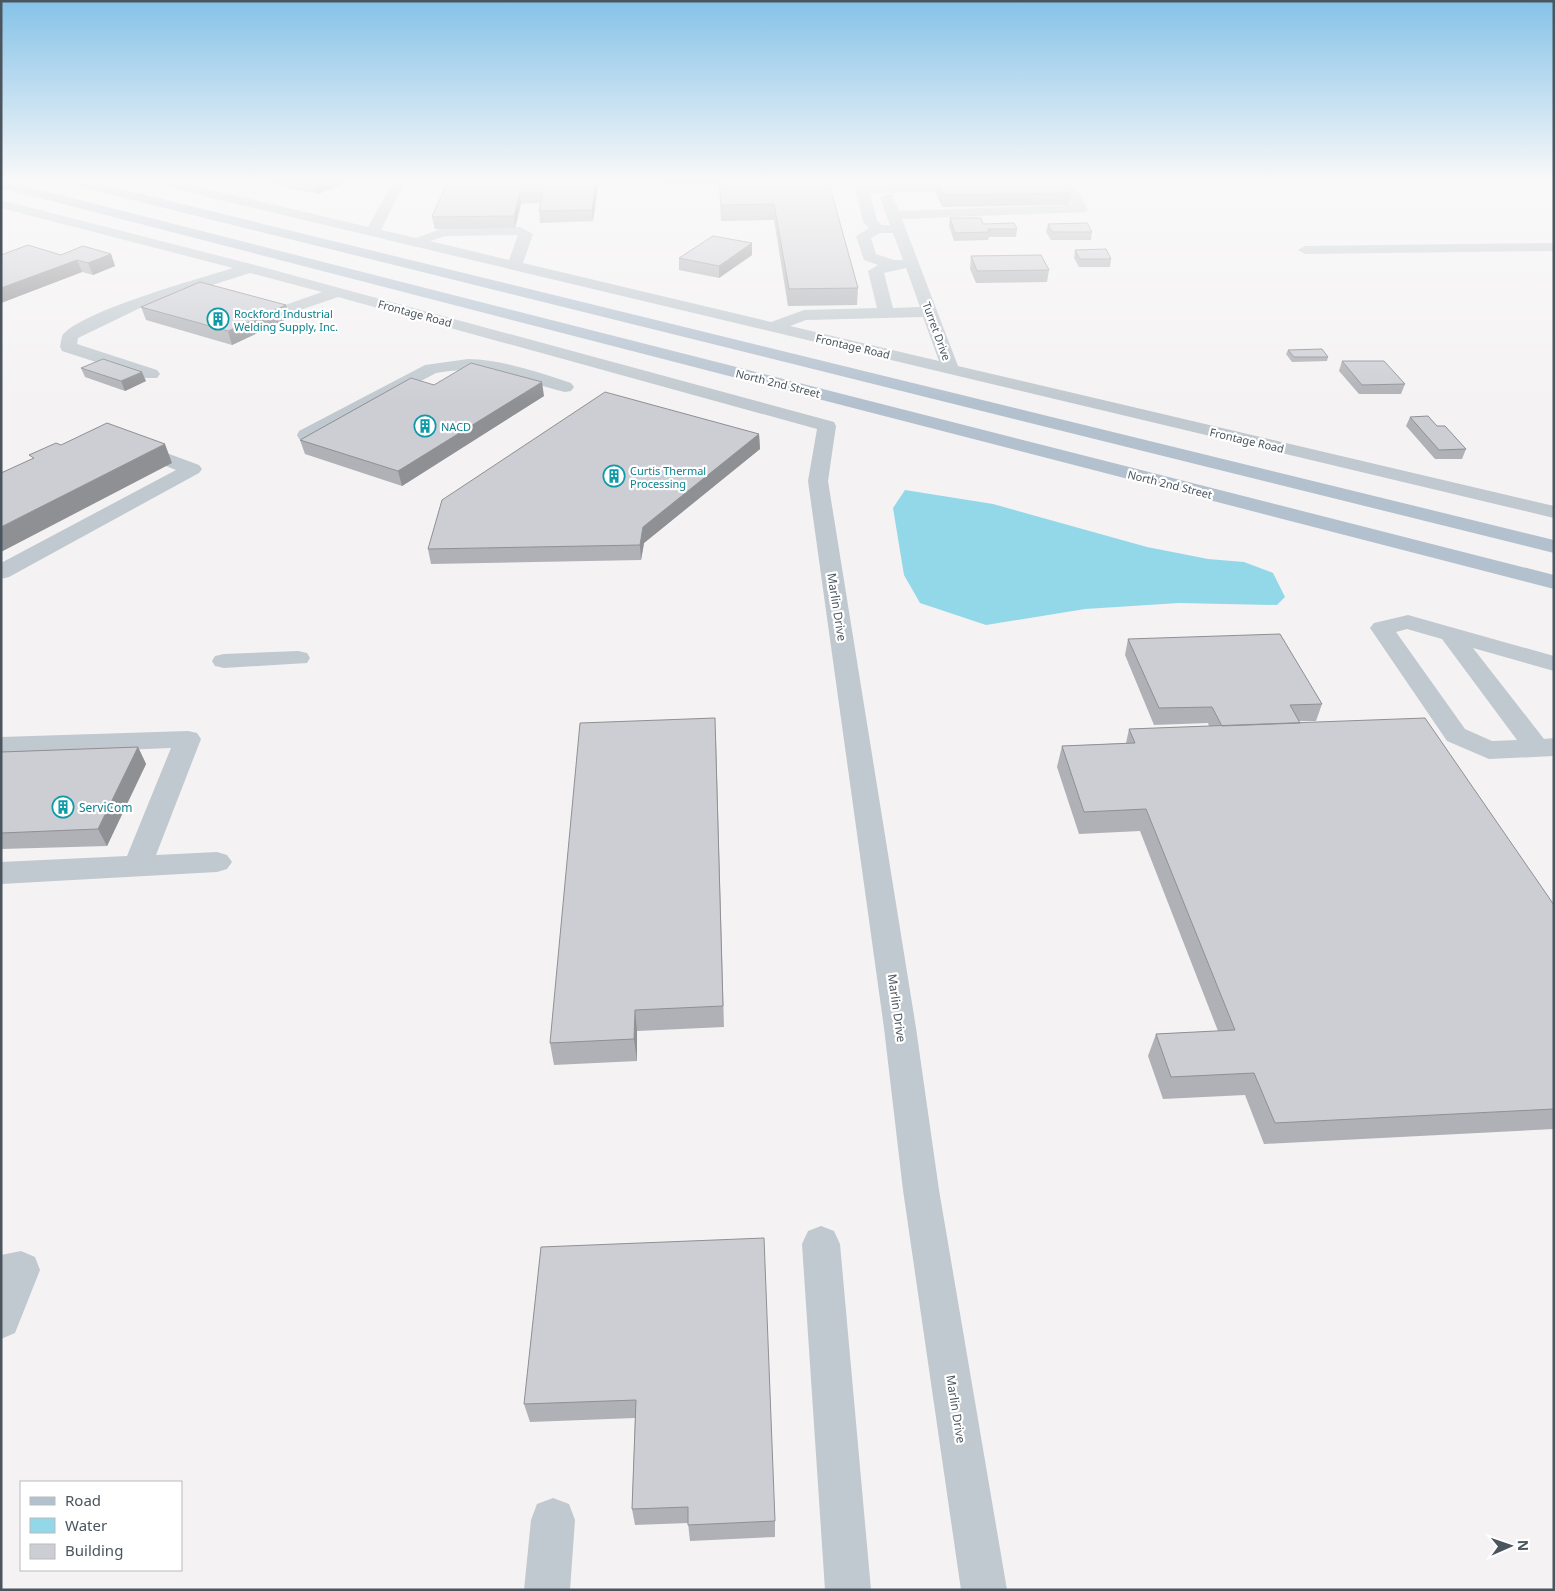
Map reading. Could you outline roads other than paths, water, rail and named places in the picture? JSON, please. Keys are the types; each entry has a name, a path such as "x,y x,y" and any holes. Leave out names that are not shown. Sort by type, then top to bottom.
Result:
{"main road":[{"name":"North 2nd Street","path":"275,254 1554,582"},
{"path":"369,254 1554,547"}],"street":[{"name":"Frontage Road","path":"196,254 827,426"},
{"name":"Frontage Road","path":"469,254 1554,512"},
{"path":"515,265 519,254"},
{"path":"868,254 869,257 893,265"},
{"name":"Turret Drive","path":"908,254 952,370"},
{"path":"886,314 876,272 893,265 912,264"},
{"path":"151,374 68,347 70,336 85,327 177,291 250,268"},
{"path":"274,314 338,292"},
{"path":"772,327 804,315 930,312"},
{"path":"306,435 431,368 445,365 462,362 499,365 565,387"},
{"name":"Marlin Drive","path":"827,426 818,481 897,1009 921,1190 984,1590"},
{"path":"1,572 192,469 120,442"},
{"path":"1545,747 1489,750 1456,735 1382,628 1408,622 1542,660 1554,685"},
{"path":"1450,634 1545,747"},
{"path":"224,662 298,658"},
{"path":"1,746 188,739 137,866"},
{"path":"1,873 217,862"},
{"path":"821,1244 848,1590"},
{"path":"1,1274 21,1270 1,1319"},
{"path":"547,1590 553,1520"}],"water":[{"path":"905,490 993,504 1147,547 1208,559 1244,562 1273,573 1285,597 1277,605 1179,603 1085,609 986,625 920,603 904,575 893,508"}],"place":[{"name":"Rockford Industrial Welding Supply, Inc.","path":"218,319"},
{"name":"NACD","path":"425,426"},
{"name":"Curtis Thermal Processing","path":"614,476"},
{"name":"ServiCom","path":"63,807"}]}
